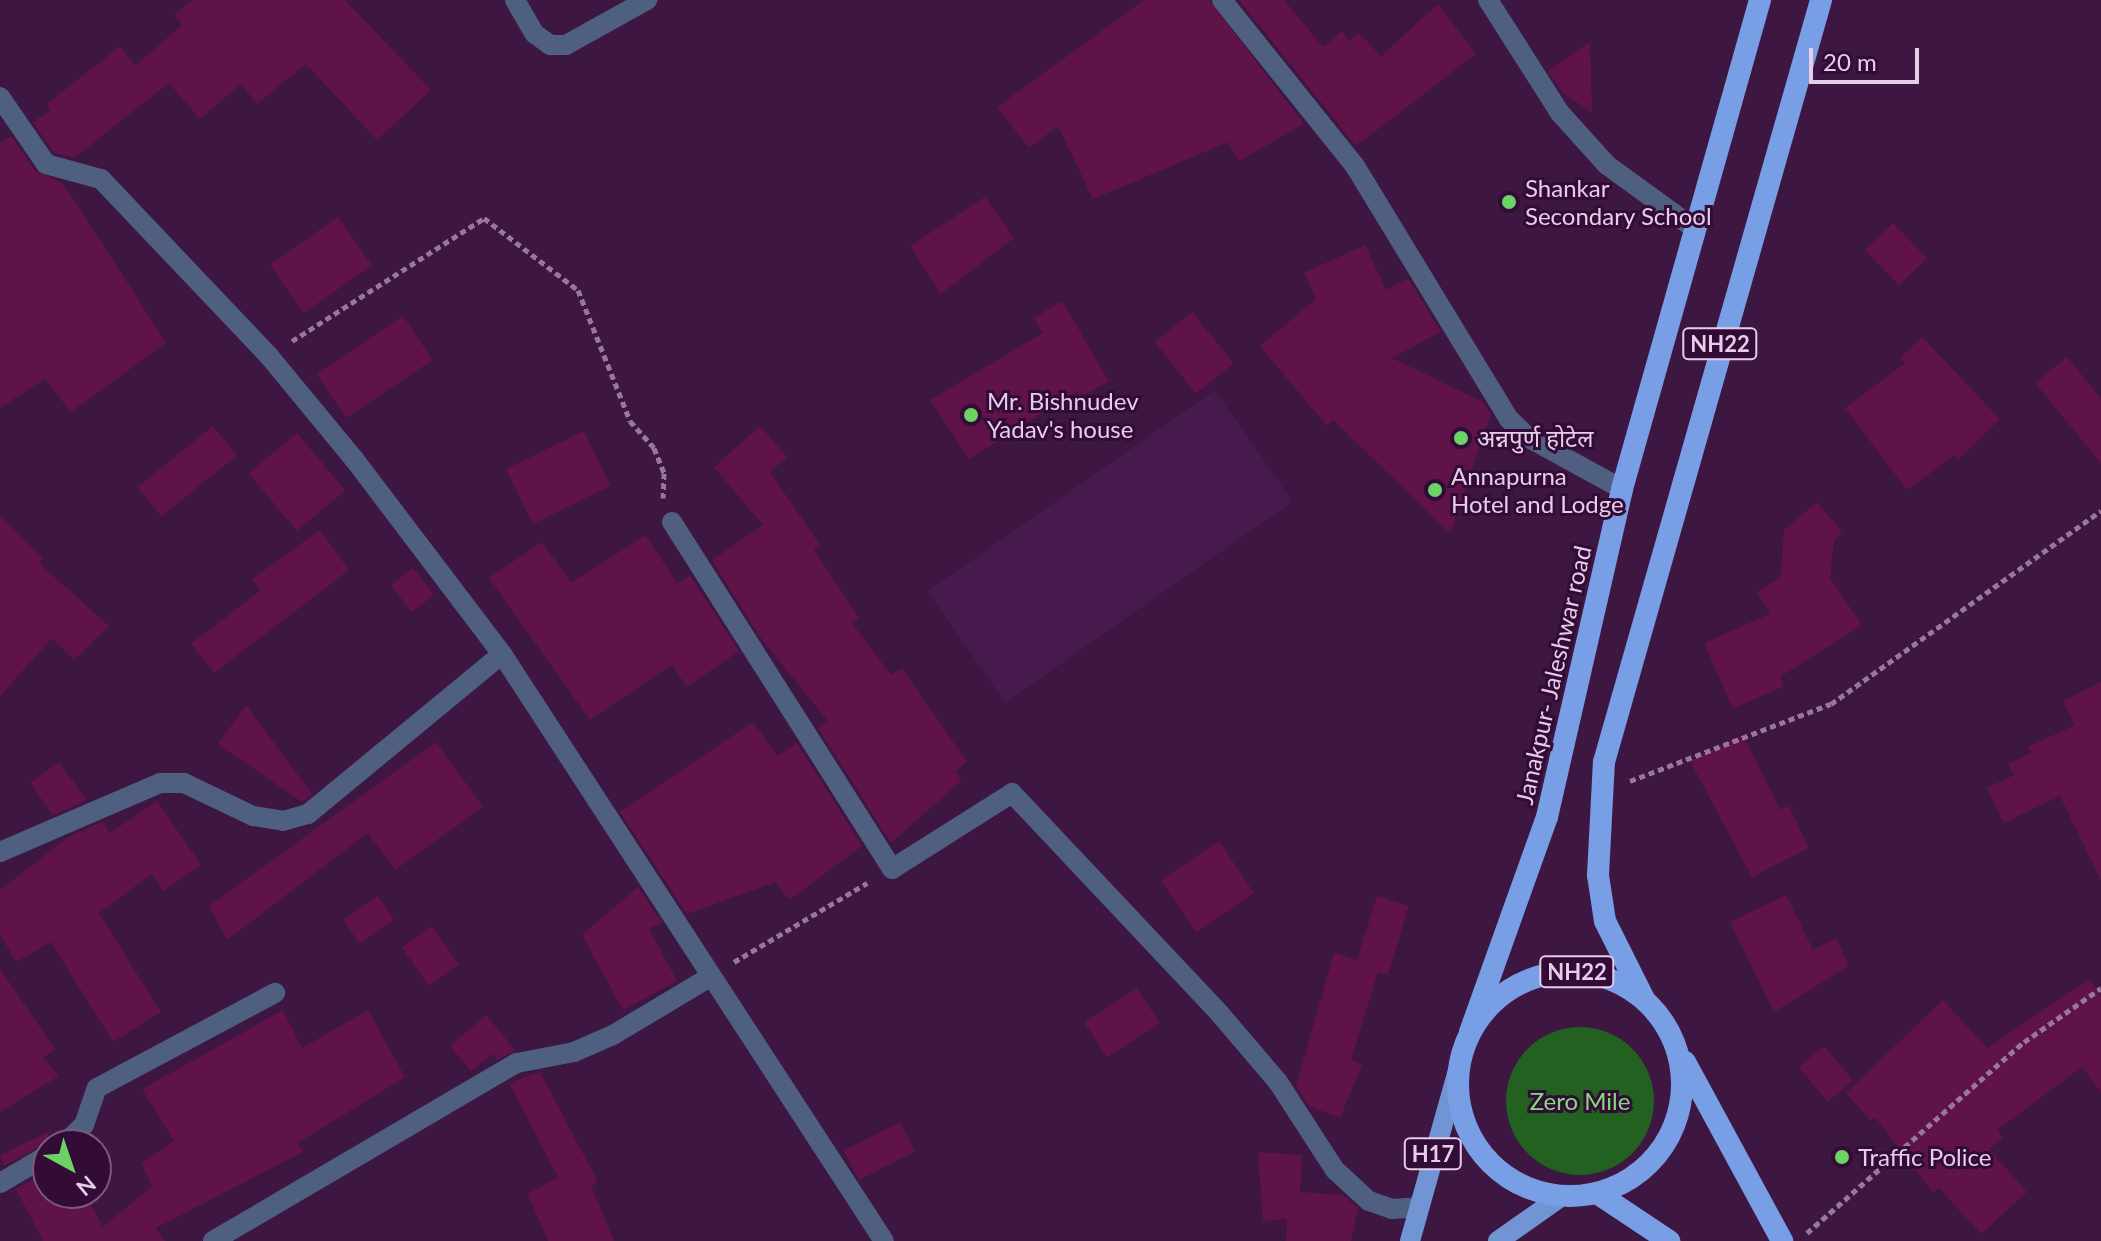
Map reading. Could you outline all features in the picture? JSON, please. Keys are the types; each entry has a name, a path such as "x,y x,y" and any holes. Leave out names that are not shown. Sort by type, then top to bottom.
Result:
{"highway":[{"name":"Janakpur- Jaleshwar road","path":"1470,1032 1547,817 1622,489 1760,0"},
{"name":"NH22","path":"1782,1241 1740,1175 1675,1043 1644,999 1605,921 1598,875 1603,792 1623,689 1821,0"},
{"name":"NH22","path":"1644,999 1600,975 1549,973 1503,993 1470,1032 1459,1067 1460,1108 1476,1146 1522,1186 1562,1196 1597,1193 1645,1167 1672,1131 1682,1087 1675,1043"},
{"path":"1597,1193 1669,1241"}],"main road":[{"name":"H17","path":"1410,1241 1459,1067"},
{"path":"1498,1241 1562,1196"}],"street":[{"path":"515,0 535,34 550,45 566,45 647,0"},
{"path":"1222,0 1355,166 1509,419 1529,438 1622,489"},
{"path":"1488,0 1569,123 1653,203 1695,229"},
{"path":"0,97 46,164 101,179 269,356 502,654 884,1241"},
{"path":"672,522 892,869 1012,793 1230,1025 1278,1082 1335,1170 1369,1201 1392,1209 1418,1207"},
{"path":"0,852 160,783 184,783 253,816 283,821 308,814 502,654"},
{"path":"213,1241 517,1063 574,1052 613,1035 710,977"},
{"path":"80,1129 97,1088 275,993"},
{"path":"0,1183 32,1164"}],"path":[{"path":"269,356 484,218 578,290 630,421 654,448 672,522"},
{"path":"1603,792 1831,704 2101,511"},
{"path":"710,977 892,869"},
{"path":"1798,1241 2024,1042 2101,988"}],"shaded area":[{"path":"1215,390 1293,501 1005,703 927,591"}],"green space":[{"name":"Zero Mile","path":"1580,1027 1608,1032 1633,1048 1649,1073 1654,1101 1649,1129 1633,1154 1608,1170 1580,1175 1552,1170 1527,1154 1511,1129 1506,1101 1511,1073 1527,1048 1552,1032"}],"building":[{"path":"192,0 345,0 431,90 377,140 306,64 257,104 241,84 200,119 169,83 74,158 54,153 33,122 51,110 47,104 120,46 135,66 182,25 174,15"},
{"path":"1144,0 1209,0 1304,124 1239,161 1228,142 1093,199 1058,126 1029,148 997,107"},
{"path":"1239,0 1284,0 1323,47 1342,31 1349,41 1359,33 1381,56 1438,4 1476,54 1356,146"},
{"path":"1590,42 1592,113 1562,92 1548,71"},
{"path":"11,136 35,171 60,181 166,343 71,412 45,379 0,408 0,143"},
{"path":"985,197 1014,238 941,294 910,246"},
{"path":"338,217 372,265 304,313 270,265"},
{"path":"1893,223 1927,258 1899,285 1865,250"},
{"path":"1365,245 1386,290 1408,278 1441,332 1392,358 1483,402 1491,414 1450,533 1333,420 1327,426 1260,346 1316,299 1304,273"},
{"path":"1062,301 1109,381 1081,397 1077,391 969,459 930,400 1043,333 1034,318"},
{"path":"1192,312 1234,363 1196,393 1155,342"},
{"path":"403,316 433,360 346,418 317,374"},
{"path":"1922,337 2000,419 1959,459 1955,455 1907,490 1845,408 1905,363 1900,358"},
{"path":"2067,357 2101,398 2101,463 2035,383"},
{"path":"213,426 237,456 162,517 138,487"},
{"path":"760,426 787,457 770,472 820,545 814,550 859,618 852,623 891,675 902,668 967,762 955,771 962,780 891,843 818,728 828,721 760,637 712,560 763,525 714,467"},
{"path":"584,431 611,486 533,524 506,469"},
{"path":"297,433 345,490 297,531 249,473"},
{"path":"1817,502 1842,532 1834,540 1830,578 1862,625 1780,677 1784,686 1733,709 1704,643 1770,614 1757,592 1781,577 1784,530"},
{"path":"0,516 43,558 39,563 109,626 74,660 52,638 0,696"},
{"path":"320,530 349,570 214,673 191,644 260,591 252,579"},
{"path":"646,535 677,584 690,575 739,651 687,687 672,665 590,720 489,578 542,542 571,583"},
{"path":"413,568 434,595 412,612 391,585"},
{"path":"2101,682 2101,880 2060,796 2004,823 1987,788 2014,775 2008,764 2031,753 2028,747 2075,725 2063,701"},
{"path":"246,705 312,794 302,802 218,744"},
{"path":"753,722 778,756 797,743 862,846 789,900 776,882 687,914 620,812"},
{"path":"1743,735 1780,810 1789,806 1809,848 1752,877 1690,761"},
{"path":"436,742 483,807 395,870 368,833 227,940 209,906"},
{"path":"59,762 87,800 53,815 30,783"},
{"path":"157,801 201,865 163,891 152,874 99,913 161,1012 113,1042 51,942 16,962 0,934 0,890 68,837 102,822 110,833"},
{"path":"1219,841 1254,893 1196,932 1161,880"},
{"path":"638,887 662,923 649,928 677,981 623,1010 582,935"},
{"path":"1786,895 1813,950 1836,938 1849,966 1774,1012 1730,922"},
{"path":"378,896 394,920 359,944 343,919"},
{"path":"1377,896 1409,906 1388,975 1378,972 1351,1060 1362,1064 1340,1118 1309,1106 1296,1086 1334,953 1357,960"},
{"path":"432,926 459,965 429,986 402,947"},
{"path":"0,969 55,1049 43,1058 59,1076 0,1112"},
{"path":"2089,979 2101,995 2101,1092 2082,1067 1997,1130 2003,1138 1989,1149 2027,1192 1981,1234 1939,1188 1933,1193 1875,1117 1871,1121 1846,1093 1943,1000 1987,1048"},
{"path":"1137,988 1160,1023 1107,1058 1084,1022"},
{"path":"283,1010 302,1048 368,1010 405,1077 298,1143 303,1152 156,1228 165,1241 43,1241 16,1189 32,1180 32,1209 93,1209 103,1227 152,1186 141,1163 174,1141 142,1089"},
{"path":"486,1015 515,1050 497,1060 494,1053 471,1071 450,1046"},
{"path":"1824,1046 1853,1080 1828,1102 1799,1067"},
{"path":"540,1072 598,1182 591,1186 614,1241 548,1241 528,1194 558,1177 509,1083"},
{"path":"900,1122 915,1151 859,1180 844,1151"},
{"path":"32,1140 32,1151 4,1166 0,1155"},
{"path":"1258,1152 1302,1155 1300,1192 1343,1195 1358,1208 1351,1241 1286,1241 1287,1219 1263,1221"}],"place":[{"name":"Shankar Secondary School","path":"1509,202"},
{"name":"Mr. Bishnudev Yadav's house","path":"971,415"},
{"name":"अन्नपुर्ण होटेल","path":"1461,438"},
{"name":"Annapurna Hotel and Lodge","path":"1435,490"},
{"name":"Traffic Police","path":"1842,1157"}]}
